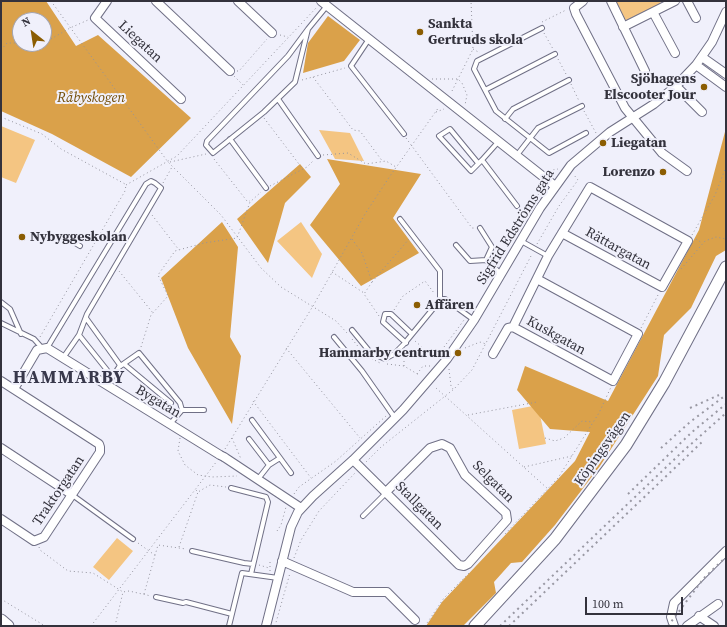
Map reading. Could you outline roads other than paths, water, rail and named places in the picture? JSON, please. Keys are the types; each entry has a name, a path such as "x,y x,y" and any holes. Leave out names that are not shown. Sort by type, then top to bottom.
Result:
{"main road":[{"name":"Köpingsvägen","path":"475,626 555,539 626,446 664,383 726,267"},
{"path":"1,620 8,626"}],"street":[{"name":"Liegatan","path":"107,1 95,18 181,99"},
{"path":"156,1 230,71"},
{"path":"238,1 272,33"},
{"path":"583,1 574,8 620,100 632,118 662,153 687,171"},
{"path":"611,1 645,71"},
{"path":"687,1 696,18"},
{"path":"623,27 654,12 670,2"},
{"path":"323,3 500,141 555,186"},
{"path":"654,12 675,53"},
{"name":"Sigfrid Edströms gata","path":"266,626 291,527 301,508 353,460 393,415 447,359 474,320 555,186 571,164 610,132 676,86 702,57 712,42 726,12"},
{"path":"702,57 726,74"},
{"path":"696,65 726,87"},
{"path":"676,86 702,112"},
{"name":"Kuskgatan","path":"537,279 638,334 613,381 513,327 548,256 590,187 690,239 662,287"},
{"name":"Rättargatan","path":"562,232 662,287"},
{"path":"493,354 508,328 513,327"},
{"path":"1,381 14,389 37,350 44,348"},
{"name":"Bygatan","path":"44,348 63,358 184,432 245,470 301,508"},
{"name":"Traktorgatan","path":"1,519 35,540 44,537 100,452 99,444 14,389"},
{"name":"Selgatan","path":"386,492 430,448 437,445 447,446 464,475 506,513 507,520 504,525 468,564"},
{"path":"1,448 71,494"},
{"name":"Stallgatan","path":"353,460 460,565 464,566 468,564"},
{"path":"674,626 671,617 674,603 726,551"},
{"path":"282,562 353,592 386,592 415,620"},
{"path":"687,626 718,604"},
{"path":"700,616 714,626"}],"lane":[{"path":"308,29 295,82 261,115 213,153 206,145 207,141 288,56 308,29 323,3"},
{"path":"542,28 477,61 474,69 496,111 549,153 586,133"},
{"path":"369,39 351,66 404,134"},
{"path":"485,90 555,54"},
{"path":"505,119 513,109 568,80"},
{"path":"278,99 318,156"},
{"path":"517,155 538,128 582,106"},
{"path":"500,141 480,161 471,171 439,136 450,129 480,161 517,206"},
{"path":"230,139 266,188"},
{"path":"1,323 34,339 44,348 146,184 151,181 161,188 115,266 86,318 79,335 63,358"},
{"path":"352,330 370,352 380,358 389,357 405,343 440,300 440,271 400,219"},
{"path":"480,228 492,247 486,260"},
{"path":"70,240 80,246"},
{"path":"521,241 548,256"},
{"path":"456,245 470,261 486,260 501,275"},
{"path":"440,300 445,299 474,320"},
{"path":"1,302 10,309 21,334"},
{"path":"405,343 383,322 385,314 391,314 411,336"},
{"path":"86,318 120,365 119,367"},
{"path":"79,335 107,370"},
{"path":"334,337 362,371 393,415"},
{"path":"107,386 119,367 139,353 180,403 182,410"},
{"path":"124,364 171,403"},
{"path":"170,424 182,410 204,410"},
{"path":"252,420 291,473"},
{"path":"249,439 269,465"},
{"path":"258,479 269,465 280,458"},
{"path":"231,488 266,497 268,502 251,574"},
{"path":"363,516 386,492"},
{"path":"71,494 133,539"},
{"path":"192,551 253,564"},
{"path":"229,626 242,573 278,578"},
{"path":"156,597 183,603 186,602 232,614"}],"railway":[{"path":"690,408 719,395"},
{"path":"661,448 690,422 726,395"},
{"path":"628,494 692,432 726,404"},
{"path":"500,626 681,453 726,413"},
{"path":"509,626 702,442"},
{"path":"668,626 704,578 726,557"}],"place":[{"name":"Sankta Gertruds skola","path":"420,32"},
{"name":"Sjöhagens Elscooter Jour","path":"704,87"},
{"name":"Liegatan","path":"603,143"},
{"name":"Lorenzo","path":"663,172"},
{"name":"Nybyggeskolan","path":"22,237"},
{"name":"Affären","path":"417,305"},
{"name":"Hammarby centrum","path":"458,353"}],"district":[{"name":"HAMMARBY","path":"69,378"}],"park label":[{"name":"Råbyskogen","path":"91,98"}]}
